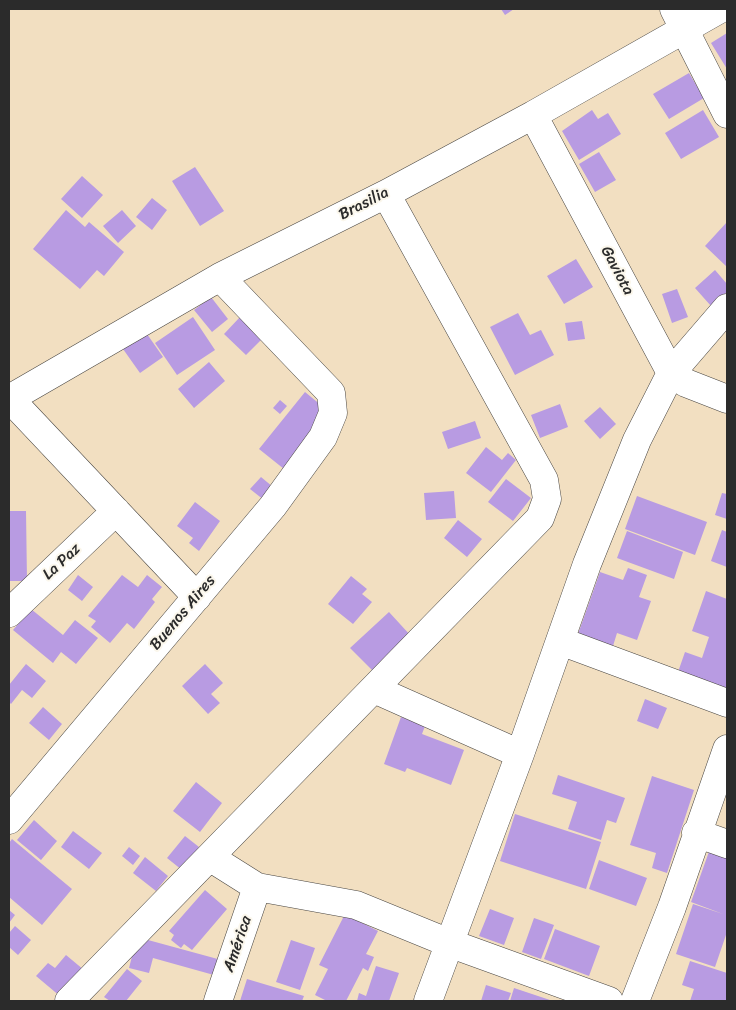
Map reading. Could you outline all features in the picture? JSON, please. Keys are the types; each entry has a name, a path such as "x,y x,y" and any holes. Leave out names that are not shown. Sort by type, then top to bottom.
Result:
{"street":[{"name":"Brasilia","path":"9,399 220,277 386,194 533,115 679,18 720,9"},
{"path":"679,18 727,114"},
{"name":"Gaviota","path":"533,115 671,374"},
{"path":"69,1001 211,858 540,518 547,499 544,480 386,194"},
{"name":"Buenos Aires","path":"9,820 273,506 323,438 333,413 331,393 220,277"},
{"path":"428,1001 520,754 587,564 637,440 671,374 727,308"},
{"path":"671,374 686,383 727,399"},
{"path":"9,399 197,597"},
{"name":"La Paz","path":"9,613 116,511"},
{"path":"560,641 727,703"},
{"path":"374,689 520,754"},
{"path":"635,1001 672,907 696,833 727,749"},
{"path":"696,833 727,844"},
{"path":"211,858 257,887 356,905 449,943 609,1001"},
{"name":"América","path":"218,1001 257,887"}],"building":[{"path":"501,9 514,9 505,15"},
{"path":"727,33 727,69 711,43"},
{"path":"689,73 704,98 669,119 653,94"},
{"path":"592,110 598,119 608,113 621,134 579,160 562,131"},
{"path":"703,110 719,137 681,159 665,133"},
{"path":"599,152 616,180 595,192 579,164"},
{"path":"195,167 224,211 200,226 172,181"},
{"path":"82,176 103,195 82,218 61,199"},
{"path":"152,198 167,210 152,230 136,217"},
{"path":"66,210 85,227 89,222 124,252 104,276 97,270 80,289 33,249"},
{"path":"122,210 136,226 118,243 103,226"},
{"path":"727,222 727,267 705,246"},
{"path":"576,259 593,287 564,304 547,276"},
{"path":"715,270 727,284 727,292 711,306 695,288"},
{"path":"677,289 688,317 672,323 662,294"},
{"path":"211,297 228,319 212,332 194,310"},
{"path":"518,313 530,335 541,330 554,355 515,375 490,327"},
{"path":"193,317 215,350 177,375 155,343"},
{"path":"240,317 262,339 246,355 224,334"},
{"path":"582,321 585,339 568,341 565,323"},
{"path":"147,334 163,357 140,373 123,349"},
{"path":"209,362 225,381 194,408 178,389"},
{"path":"305,392 327,410 314,432 284,469 259,449"},
{"path":"280,400 287,406 280,414 273,408"},
{"path":"560,404 568,427 540,438 531,415"},
{"path":"600,407 616,424 600,439 584,421"},
{"path":"475,421 481,438 448,449 442,432"},
{"path":"486,447 502,460 508,453 516,460 491,492 466,473"},
{"path":"261,477 279,492 269,504 250,489"},
{"path":"506,479 531,498 513,521 488,502"},
{"path":"454,491 456,518 426,520 424,493"},
{"path":"722,493 727,494 727,519 715,515"},
{"path":"637,496 707,522 695,555 625,529"},
{"path":"195,502 220,521 199,551 189,543 193,538 177,526"},
{"path":"9,511 26,511 27,581 9,581"},
{"path":"458,520 482,539 467,557 444,538"},
{"path":"722,530 727,532 727,567 711,561"},
{"path":"627,531 683,552 674,579 617,558"},
{"path":"628,568 647,575 639,597 651,601 637,640 617,633 613,646 578,634 600,572 623,580"},
{"path":"78,575 93,587 82,601 68,590"},
{"path":"122,575 138,587 147,575 162,587 152,599 155,602 134,629 127,623 110,643 91,627 96,621 88,616"},
{"path":"351,576 367,589 362,594 372,602 353,624 328,604"},
{"path":"706,591 727,599 727,690 678,672 685,652 702,658 709,637 692,631"},
{"path":"31,609 63,635 75,620 98,638 76,664 61,652 53,663 13,630"},
{"path":"389,612 411,636 373,671 350,648"},
{"path":"26,664 46,681 32,698 22,690 11,704 9,702 9,685"},
{"path":"205,664 223,683 211,694 220,703 208,714 182,686"},
{"path":"645,699 667,708 658,729 637,721"},
{"path":"43,707 62,724 49,740 29,723"},
{"path":"401,717 425,726 422,734 464,750 451,785 407,768 405,772 384,764"},
{"path":"558,775 625,798 616,823 607,820 601,840 568,829 577,802 552,794"},
{"path":"652,776 694,790 667,873 652,868 656,853 630,845"},
{"path":"196,782 222,803 200,832 173,811"},
{"path":"515,814 601,842 586,889 500,861"},
{"path":"34,820 57,841 41,860 17,840"},
{"path":"73,831 102,853 89,869 61,847"},
{"path":"185,836 199,847 182,870 167,858"},
{"path":"12,839 72,889 42,925 9,897 9,843"},
{"path":"711,846 727,852 727,932 715,967 676,954 693,904 723,914 691,902"},
{"path":"129,847 140,856 133,865 122,856"},
{"path":"145,857 168,876 156,891 133,873"},
{"path":"599,860 647,878 636,906 589,889"},
{"path":"205,890 227,909 192,950 184,944 181,948 171,940 174,935 169,931"},
{"path":"490,909 514,918 504,945 479,936"},
{"path":"9,910 15,915 9,923"},
{"path":"345,914 378,931 366,954 374,957 368,971 363,968 346,1001 327,1001 315,995 328,969 319,965"},
{"path":"534,918 554,925 541,959 522,952"},
{"path":"15,926 31,940 18,955 9,947 9,933"},
{"path":"555,929 600,946 589,976 544,959"},
{"path":"137,937 225,961 221,977 153,958 149,973 129,968"},
{"path":"291,940 315,948 300,990 276,982"},
{"path":"66,955 84,970 61,997 36,976 48,963 55,968"},
{"path":"690,961 727,973 727,1001 690,1001 694,989 682,985"},
{"path":"376,966 399,973 389,1001 357,1001 359,993 366,996"},
{"path":"127,969 142,981 126,1001 110,1001 104,997"},
{"path":"247,979 304,996 302,1001 240,1001"},
{"path":"486,985 511,993 508,1001 481,1001"},
{"path":"514,988 553,1001 510,1001"}]}
